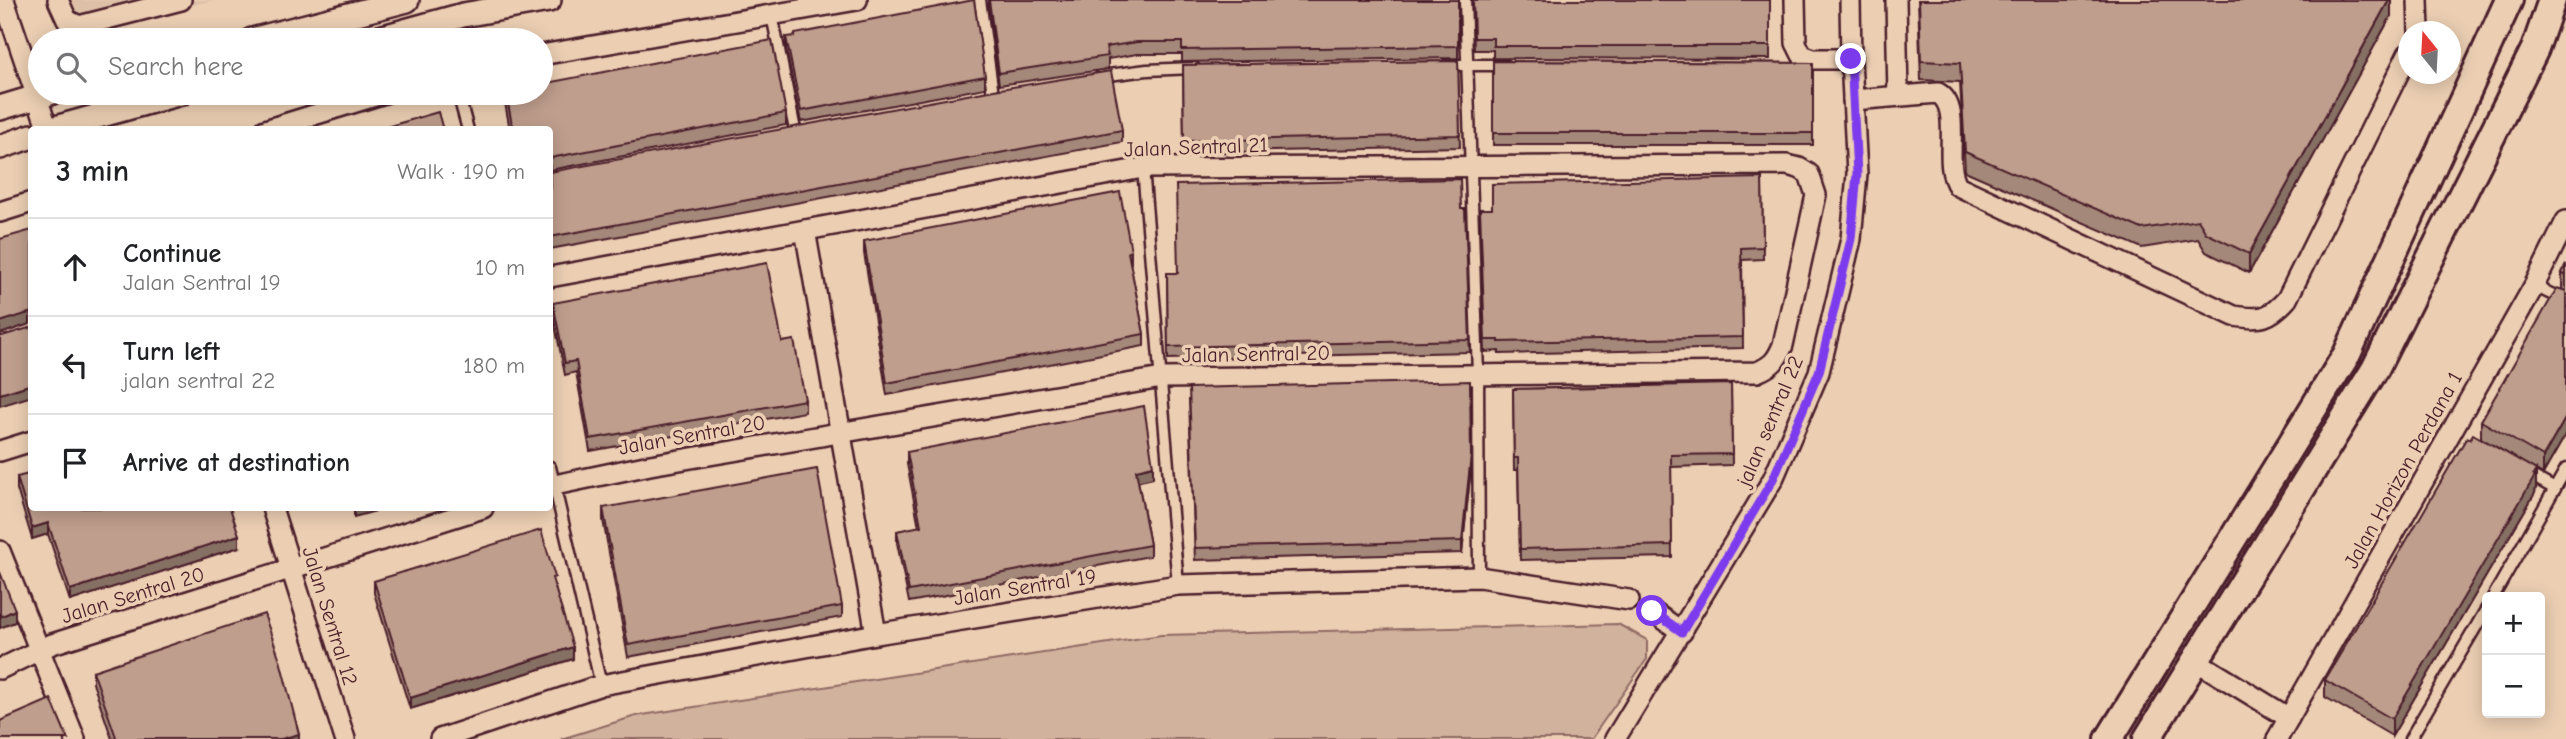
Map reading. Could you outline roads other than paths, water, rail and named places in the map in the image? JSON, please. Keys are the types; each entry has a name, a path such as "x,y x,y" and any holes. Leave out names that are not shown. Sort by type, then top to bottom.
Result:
{"main road":[{"path":"2147,739 2375,369 2535,49 2552,0"},
{"path":"2109,739 2347,354 2506,4"},
{"path":"2535,49 2566,6"}],"street":[{"path":"4,0 28,57"},
{"path":"58,0 67,20 79,26 181,0"},
{"path":"298,28 407,0"},
{"path":"416,28 463,15 549,0"},
{"path":"553,53 857,0"},
{"path":"1795,0 1796,59 1851,59"},
{"name":"jalan sentral 22","path":"1615,739 1773,479 1819,372 1851,239 1857,174 1850,0"},
{"path":"1896,0 1898,96"},
{"path":"2418,0 2419,21"},
{"path":"1853,100 1938,93 1948,102 1953,174 1955,181 1963,189 2234,316 2251,318 2264,317 2275,312 2287,299 2398,76"},
{"path":"0,108 28,100"},
{"path":"45,105 48,126"},
{"path":"62,126 138,105"},
{"path":"278,126 347,105"},
{"path":"0,147 28,137"},
{"name":"Jalan Sentral 21","path":"553,277 1143,168 1787,165 1809,174"},
{"name":"Jalan Sentral 20","path":"553,479 650,465 1162,378 1757,372 1770,367 1778,358 1783,345 1816,195 1809,174"},
{"path":"0,212 28,203"},
{"name":"Jalan Horizon Perdana 1","path":"2277,739 2458,433 2566,221"},
{"path":"805,230 876,634"},
{"path":"0,451 28,442"},
{"name":"Jalan Sentral 12","path":"273,511 345,739"},
{"name":"Jalan Sentral 20","path":"0,669 52,644 474,511"},
{"path":"0,551 75,739"},
{"name":"Jalan Sentral 19","path":"440,739 601,685 876,634 1178,585 1479,577 1629,600"},
{"path":"1652,611 1682,632"},
{"path":"2196,661 2290,718"}],"lane":[{"path":"980,0 993,94"},
{"path":"1465,0 1478,374 1479,577"},
{"path":"772,15 795,130"},
{"path":"1440,65 1521,65"},
{"path":"1084,79 1147,69 1212,68"},
{"path":"980,96 1006,92"},
{"path":"461,105 467,126"},
{"path":"782,133 808,128"},
{"path":"1143,168 1178,585"},
{"path":"2534,286 2566,301"},
{"path":"2496,592 2566,469"},
{"path":"2521,470 2554,489"},
{"path":"553,487 601,685"},
{"path":"2410,739 2482,617"}]}
